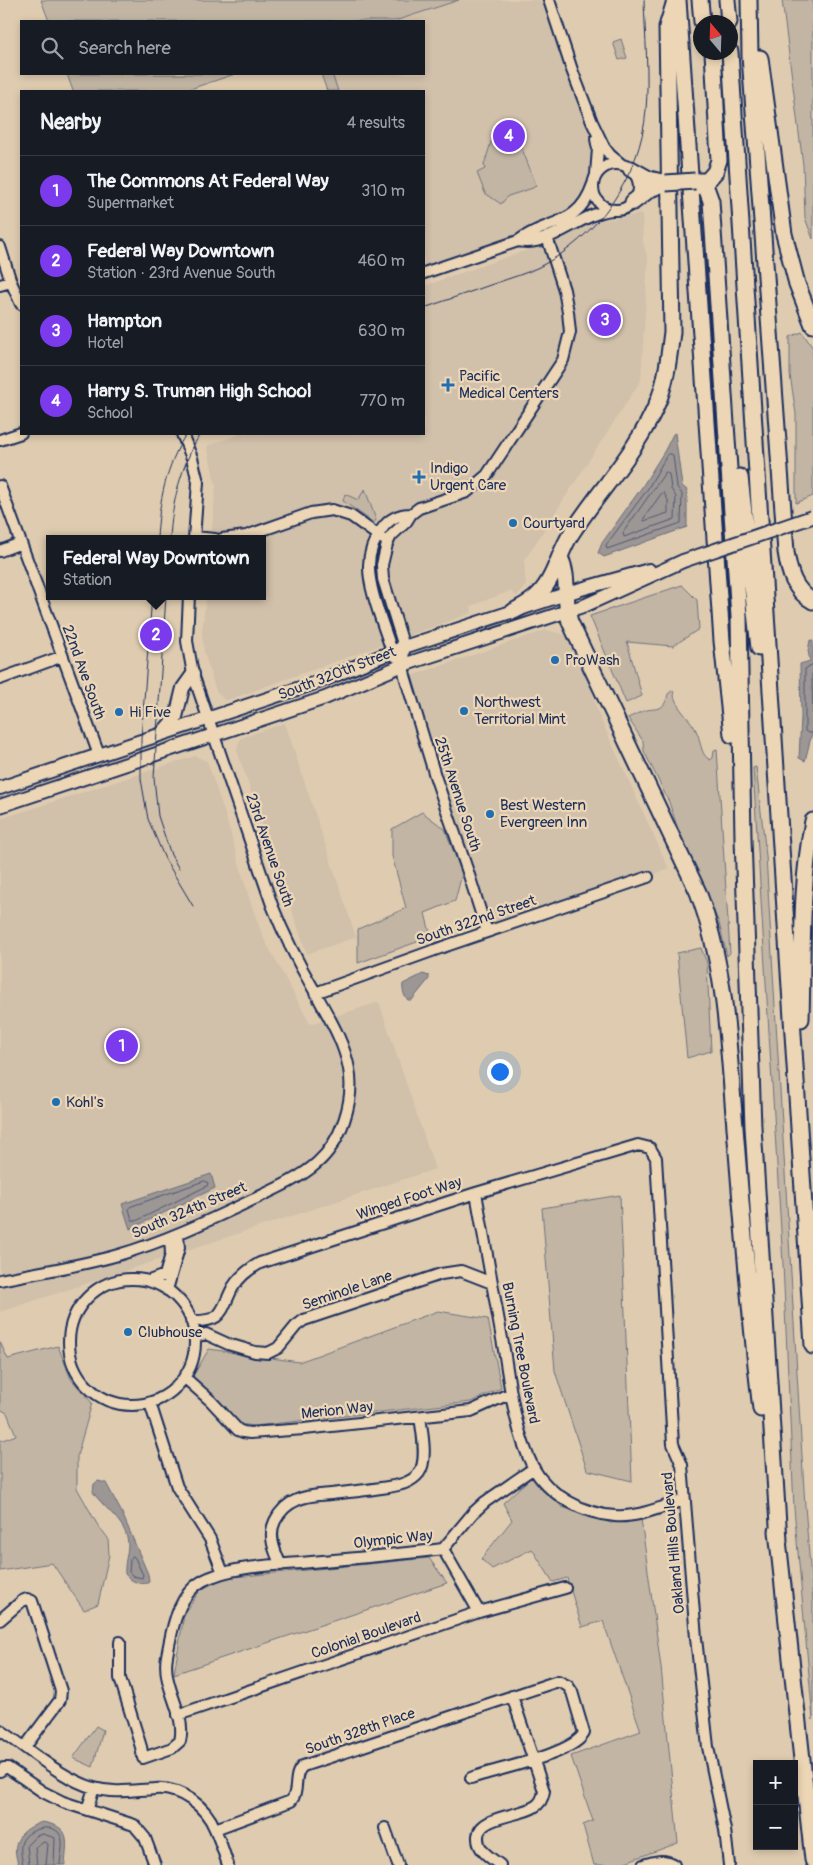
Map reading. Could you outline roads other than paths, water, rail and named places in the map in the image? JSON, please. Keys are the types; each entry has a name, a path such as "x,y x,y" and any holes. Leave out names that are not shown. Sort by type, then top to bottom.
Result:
{"highway":[{"path":"514,611 539,595 546,586 563,547 572,532 635,444 657,404 666,374 672,332 667,27 677,0"},
{"path":"677,0 722,641 743,838"},
{"path":"700,0 701,15"},
{"path":"710,0 711,15"},
{"path":"727,0 728,15"},
{"path":"749,0 750,56 786,552 794,584 804,596 813,601"},
{"path":"753,0 784,234 797,284 813,325"},
{"path":"705,60 713,128"},
{"path":"713,60 713,128 710,159 701,181 709,195 719,232 740,482 778,813"},
{"path":"731,60 813,1346"},
{"path":"626,166 649,184 701,181"},
{"path":"633,202 649,184"},
{"path":"719,232 739,617 743,838 753,1127 779,1541"},
{"path":"560,557 565,567 568,593 566,610 698,892 718,959 728,1047 752,1340 779,1541 813,1860"},
{"path":"799,1118 804,907 807,854 813,821"}],"main road":[{"name":"South 320th Street","path":"0,788 318,682 404,647 568,593 683,561 813,517"},
{"name":"South 320th Street","path":"3,805 325,698 403,665 604,598 683,561"},
{"path":"161,734 176,717 183,688 193,674"},
{"path":"3,805 10,794 59,776 80,761"}],"street":[{"path":"518,241 528,243 547,237 590,215 628,206 637,196 638,181 626,166 610,155 592,122 572,70 549,0"},
{"path":"425,273 518,241 528,234 571,216 580,209 588,198 598,164 598,149 592,122"},
{"path":"614,210 601,204 593,192 594,180 607,165 626,166"},
{"path":"403,665 404,647 383,579 382,565 388,541 397,528 420,508 467,492 480,482 495,465 563,360 570,332 568,312 564,290 547,237"},
{"path":"0,247 11,282 20,302"},
{"path":"0,285 11,282"},
{"path":"0,440 20,433"},
{"path":"179,435 192,458 198,482 194,535"},
{"name":"22nd Ave South","path":"0,486 99,755"},
{"path":"249,535 311,513 326,510 338,511 351,516 377,536 388,541"},
{"path":"403,665 392,652 370,579 368,565 373,544 384,526 402,514 411,514"},
{"path":"0,551 21,543"},
{"name":"23rd Avenue South","path":"189,600 187,641 193,674 215,734 269,898 286,937 337,1032 346,1057 350,1085 348,1104"},
{"path":"0,679 63,656"},
{"name":"25th Avenue South","path":"403,665 435,776 487,932"},
{"name":"South 322nd Street","path":"315,993 648,877"},
{"name":"South 324th Street","path":"0,1280 104,1258 174,1235 239,1206 303,1174 326,1154 342,1125 348,1104"},
{"name":"Winged Foot Way","path":"193,1358 216,1317 227,1304 234,1286 240,1277 260,1263 476,1192 638,1145 650,1148 656,1158"},
{"name":"Oakland Hills Boulevard","path":"656,1158 673,1444 682,1465 696,1638 708,1747 725,1830 728,1865"},
{"name":"Burning Tree Boulevard","path":"476,1192 511,1393 516,1415 534,1468 552,1490 563,1498 599,1514 616,1516 634,1515 685,1500"},
{"path":"149,1282 165,1275 174,1235"},
{"path":"167,1290 179,1248 174,1235"},
{"name":"Seminole Lane","path":"206,1334 228,1344 255,1352 268,1353 278,1348 296,1326 304,1320 441,1274 461,1271 492,1283"},
{"path":"126,1279 149,1282 167,1290 181,1302 191,1321 195,1337 193,1358 184,1378 167,1394 150,1403 128,1405 116,1403 103,1398 88,1387 79,1376 70,1352 69,1337 71,1326 81,1305 102,1286 126,1279"},
{"path":"191,1321 206,1321 216,1317"},
{"path":"195,1337 206,1334"},
{"name":"Merion Way","path":"184,1378 211,1401 238,1430 243,1432 304,1429 471,1411 511,1393"},
{"path":"150,1403 177,1487 210,1540 223,1573"},
{"path":"281,1565 273,1546 272,1533 274,1523 287,1506 307,1497 394,1486 413,1480 420,1472 422,1462 423,1441 420,1417"},
{"name":"Olympic Way","path":"120,1642 120,1678 143,1758 158,1754 179,1743 181,1731 166,1670 167,1655 175,1621 184,1602 195,1586 223,1573 281,1565 443,1549 473,1513 485,1502 534,1468"},
{"path":"443,1549 479,1612"},
{"name":"Colonial Boulevard","path":"178,1715 479,1612 565,1588"},
{"path":"0,1620 22,1601 28,1599 32,1601 61,1691 60,1700 25,1747"},
{"path":"471,1778 492,1770 502,1770 534,1760 574,1744 581,1739 584,1733 572,1692 568,1686 558,1681 512,1696 534,1760 543,1789 542,1798 533,1808 487,1823 480,1829 478,1834 480,1846 484,1853 500,1865"},
{"name":"South 328th Place","path":"216,1829 291,1801 296,1794 298,1772 303,1766 512,1696"},
{"path":"0,1730 56,1769 94,1788 113,1792 164,1789 184,1796 203,1810 216,1829 228,1865"},
{"path":"0,1771 8,1768 43,1792 63,1802 131,1823 137,1827 147,1842 155,1865"},
{"path":"87,1810 94,1788"},
{"path":"385,1828 398,1865"},
{"path":"643,1865 659,1860 673,1865"}],"water":[{"path":"675,433 682,486 687,490 687,527 604,557 598,553 602,543 642,487"},
{"path":"810,640 813,641 813,729 805,761 799,758 801,716 800,664 810,661 808,651"},
{"path":"423,974 429,976 429,979 412,1000 408,1000 405,997 403,984"},
{"path":"211,1174 215,1188 130,1229 122,1204"},
{"path":"98,1481 106,1483 122,1513 148,1574 148,1583 135,1582 125,1574 128,1543 126,1535 119,1522 93,1492 94,1484"},
{"path":"42,1822 59,1827 66,1836 65,1865 19,1865 15,1850 19,1838 28,1829"}],"tram line":[{"path":"425,308 539,267 560,255 579,240 597,222 612,202 625,181 635,158 642,135 646,110 644,0"},
{"path":"157,535 165,484 173,459 185,435"},
{"path":"170,535 175,498 193,446 199,435"},
{"path":"152,600 141,739 141,779 148,819 165,859 193,906"},
{"path":"166,600 154,778 158,816 171,855 179,869"}],"place":[{"name":"Harry S. Truman High School","path":"509,136"},
{"name":"Hampton","path":"605,320"},
{"name":"Pacific Medical Centers","path":"448,385"},
{"name":"Indigo Urgent Care","path":"419,477"},
{"name":"Courtyard","path":"513,523"},
{"name":"Federal Way Downtown","path":"156,635"},
{"name":"ProWash","path":"555,660"},
{"name":"Northwest Territorial Mint","path":"464,711"},
{"name":"Hi Five","path":"119,712"},
{"name":"Best Western Evergreen Inn","path":"490,814"},
{"name":"The Commons At Federal Way","path":"122,1046"},
{"name":"Kohl's","path":"56,1102"},
{"name":"Clubhouse","path":"128,1332"}]}
